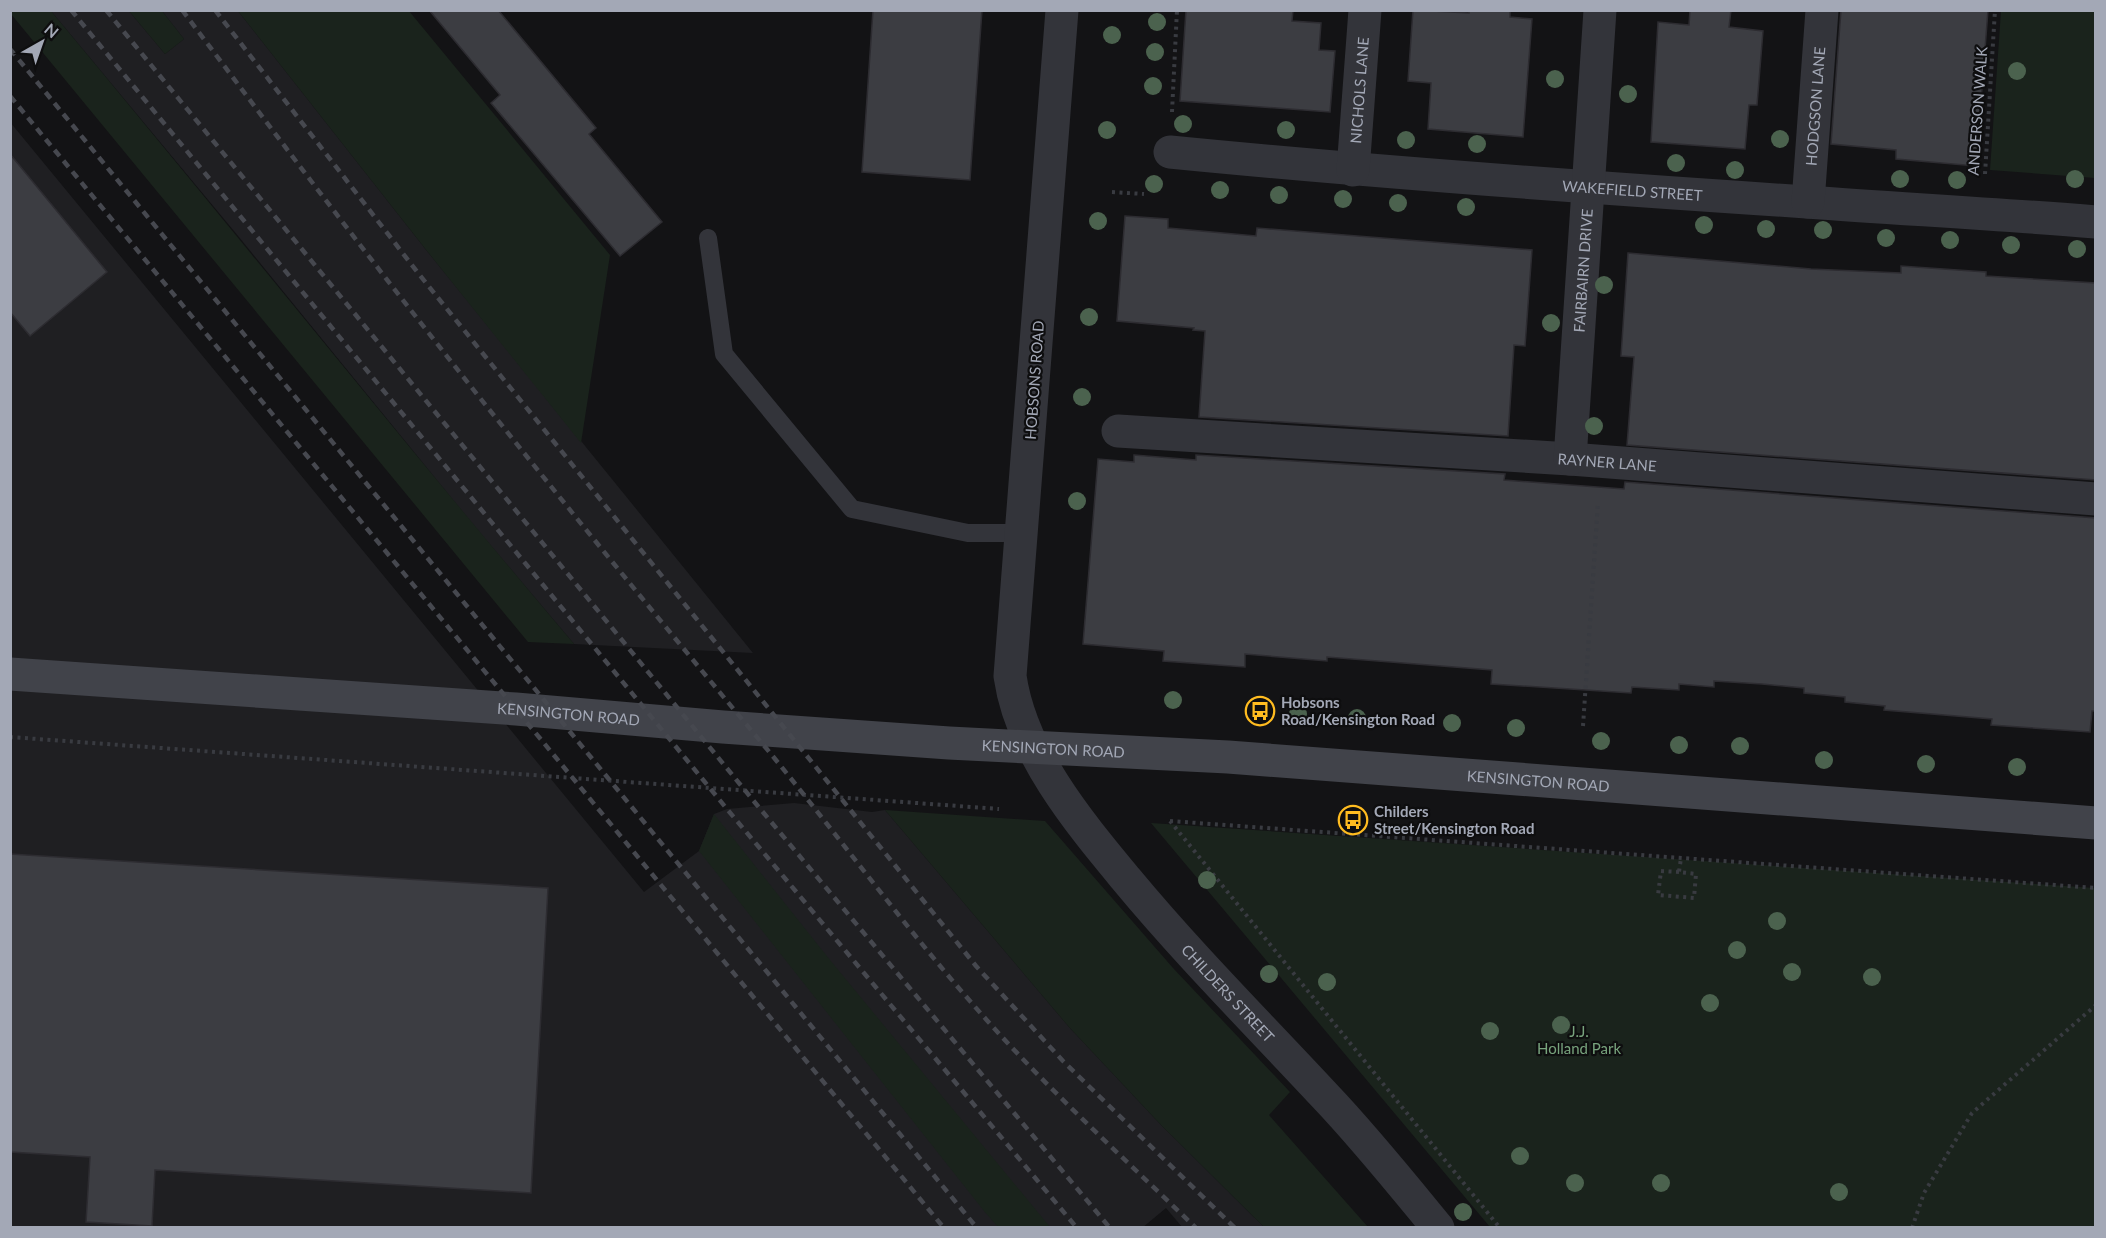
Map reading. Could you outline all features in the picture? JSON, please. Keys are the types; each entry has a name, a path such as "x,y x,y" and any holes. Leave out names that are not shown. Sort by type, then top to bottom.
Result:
{"street":[{"name":"HOBSONS ROAD","path":"1032,747 1016,707 1011,676 1062,10"},
{"name":"NICHOLS LANE","path":"1353,170 1365,10"},
{"name":"FAIRBAIRN DRIVE","path":"1585,461 1588,186 1600,10"},
{"name":"HODGSON LANE","path":"1808,202 1822,10"},
{"name":"WAKEFIELD STREET","path":"1170,152 1353,170 1983,212 2096,222"},
{"name":"RAYNER LANE","path":"1118,431 1585,461 2096,500"},
{"name":"KENSINGTON ROAD","path":"10,674 516,709 937,742 1228,758 2096,823"},
{"name":"CHILDERS STREET","path":"1032,747 1076,819 1147,905 1203,968 1326,1096 1438,1227"}],"lane":[{"path":"708,238 724,354 852,509 968,533 1022,533"}],"path":[{"path":"1170,152 1177,10"},
{"name":"ANDERSON WALK","path":"1983,212 1995,10"},
{"path":"1112,192 1144,194"},
{"path":"1583,726 1585,461"},
{"path":"10,737 999,809"},
{"path":"1500,1227 1170,821 2096,888"},
{"path":"1679,872 1681,858"},
{"path":"1660,871 1679,872 1696,874 1694,898 1658,895 1660,871"},
{"path":"1912,1227 1924,1193 1972,1113 2096,1005"}],"shaded area":[{"path":"51,11 129,11 165,54 184,39 162,11 238,11 427,251 753,653 574,644"},
{"path":"10,122 644,892 699,851 714,814 727,809 794,803 872,812 885,810 1069,1027 1162,1126 1264,1227 1182,1227 1166,1208 1142,1228 11,1227"}],"green space":[{"path":"10,11 51,11 574,644 528,642"},
{"path":"129,11 162,11 184,39 165,54"},
{"path":"238,11 409,11 610,255 581,443 427,251"},
{"path":"2001,11 2095,11 2095,178 1990,170"},
{"path":"885,810 1045,821 1173,968 1290,1092 1269,1115 1368,1227 1264,1227 1162,1126 1069,1027"},
{"path":"714,814 830,960 1050,1227 998,1227 984,1211 699,851"},
{"name":"J.J. Holland Park","path":"1151,823 2095,888 2095,1227 1490,1227"}],"building":[{"path":"429,10 498,10 596,128 589,134 662,222 620,256 491,103 500,95"},
{"path":"873,10 982,10 970,180 862,172"},
{"path":"1186,10 1293,10 1292,21 1321,23 1319,50 1335,51 1330,112 1180,101"},
{"path":"1413,10 1469,13 1469,10 1510,10 1510,17 1532,19 1523,137 1428,129 1431,83 1408,81"},
{"path":"1690,10 1731,10 1729,27 1763,31 1757,105 1749,105 1745,149 1651,142 1658,22 1689,25"},
{"path":"1841,10 1988,10 1976,166 1896,159 1896,150 1831,144"},
{"path":"10,154 107,272 30,336 10,312"},
{"path":"1125,216 1168,219 1168,228 1256,236 1257,228 1532,250 1525,346 1514,345 1508,436 1199,417 1205,331 1117,321"},
{"path":"1628,253 1811,269 1901,273 1901,266 1986,272 1986,276 2096,283 2096,480 1627,445 1634,357 1621,356"},
{"path":"1134,455 1196,460 1196,455 1505,474 1504,480 1624,489 1625,482 2096,518 2096,711 2092,711 2090,732 1991,725 1992,719 1884,710 1885,706 1845,702 1845,697 1804,693 1804,688 1762,684 1714,681 1714,687 1679,684 1679,690 1632,687 1631,693 1491,684 1492,670 1327,657 1327,661 1245,654 1245,667 1163,661 1164,651 1083,644 1098,459 1134,462"},
{"path":"10,854 548,888 531,1193 155,1170 152,1226 86,1222 90,1157 10,1152"}],"railway":[{"path":"71,10 727,809 1077,1228"},
{"path":"106,10 757,805 1110,1228"},
{"path":"182,10 331,207 493,414 972,1004 1050,1087 1196,1228"},
{"path":"215,10 418,273 976,966 1063,1061 1235,1228"},
{"path":"10,49 977,1228"},
{"path":"10,96 944,1228"}],"place":[{"name":"Hobsons Road/Kensington Road","path":"1260,711"},
{"name":"Childers Street/Kensington Road","path":"1353,820"}]}
